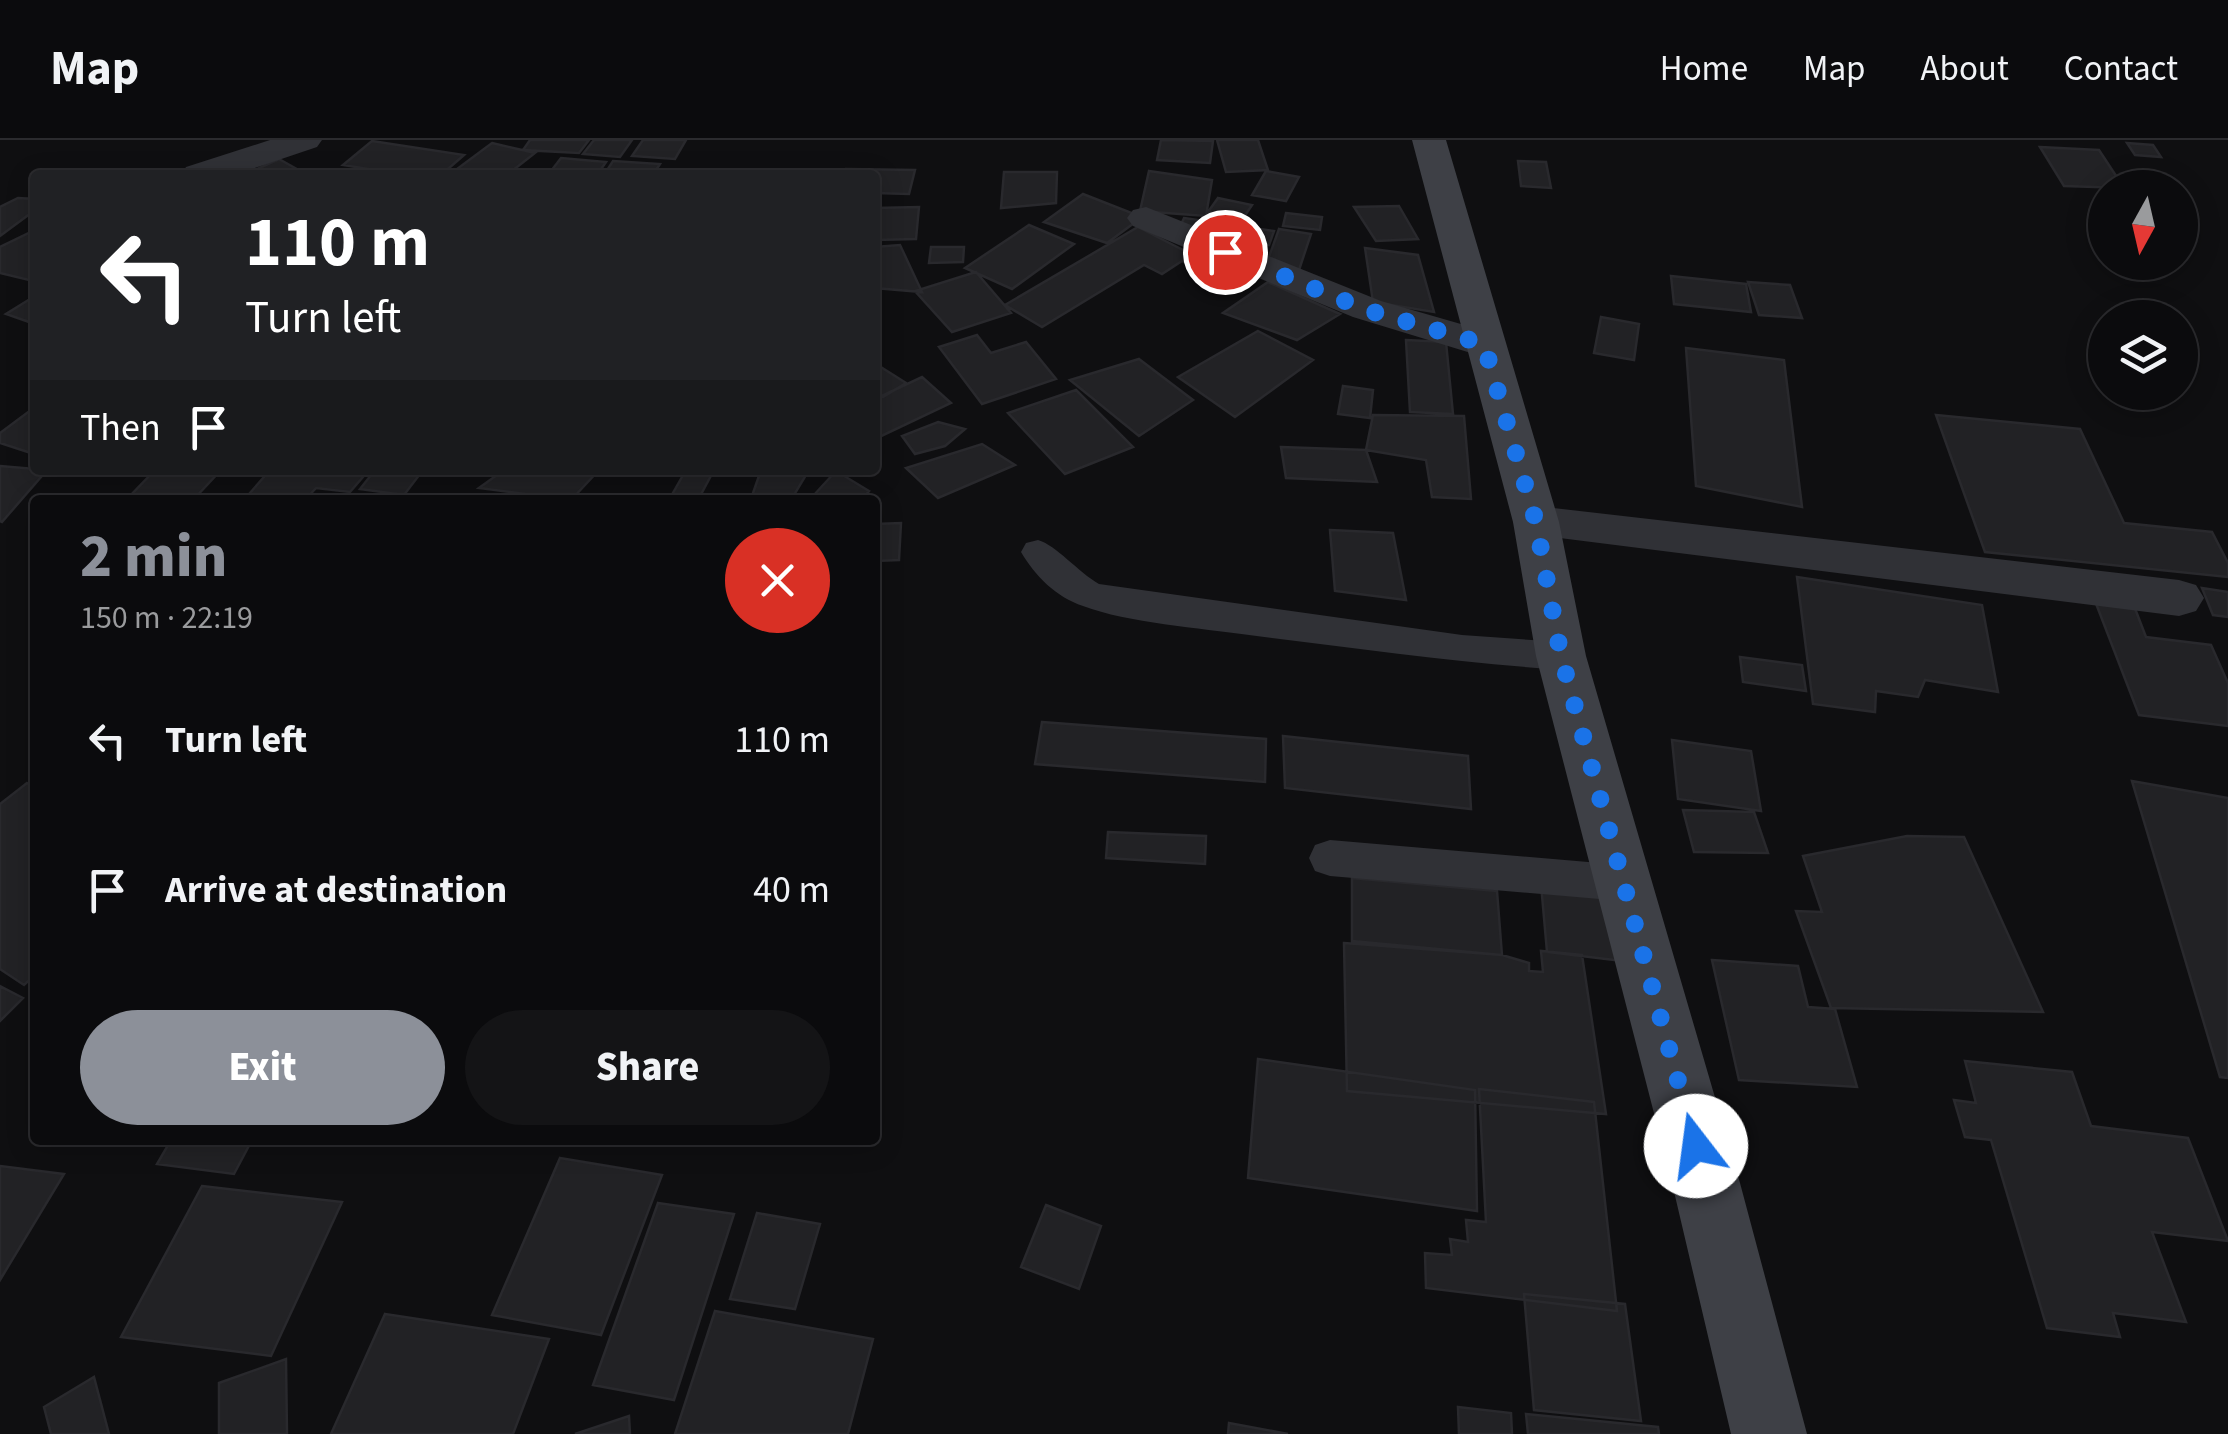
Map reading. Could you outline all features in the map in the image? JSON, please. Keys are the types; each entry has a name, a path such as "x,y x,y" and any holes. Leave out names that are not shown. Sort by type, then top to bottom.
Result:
{"main road":[{"path":"1429,140 1536,522 1561,656 1706,1183 1770,1434"}],"street":[{"path":"214,170 305,140"},
{"path":"1146,218 1367,310 1484,344"},
{"path":"1536,522 2179,598"}],"lane":[{"path":"1038,552 1062,579 1091,596 1202,616 1462,649 1561,656"},
{"path":"1330,858 1623,883"}],"building":[{"path":"530,140 589,140 579,153 523,150"},
{"path":"594,140 632,140 620,157 583,154"},
{"path":"643,140 686,140 675,159 632,156"},
{"path":"1161,140 1213,141 1210,163 1157,160"},
{"path":"1217,140 1258,140 1268,170 1226,172"},
{"path":"372,141 464,155 447,170 374,170 343,165"},
{"path":"492,143 535,153 513,170 456,170"},
{"path":"2127,143 2153,145 2161,157 2135,155"},
{"path":"2040,147 2099,150 2112,170 2088,170 2088,187 2064,186"},
{"path":"561,158 606,162 600,170 552,170"},
{"path":"279,159 298,170 255,170"},
{"path":"613,161 660,164 656,170 607,170"},
{"path":"1518,161 1546,162 1551,188 1521,186"},
{"path":"846,169 915,170 909,194 880,193 880,170"},
{"path":"1149,171 1212,180 1206,216 1140,211"},
{"path":"1266,171 1299,177 1286,201 1252,195"},
{"path":"1004,172 1057,172 1056,203 1001,208"},
{"path":"1083,194 1142,217 1107,243 1044,222"},
{"path":"18,198 30,199 30,214 0,236 0,207"},
{"path":"1218,198 1252,205 1242,220 1208,212"},
{"path":"1399,206 1418,239 1376,241 1354,207"},
{"path":"919,207 916,239 880,240 880,208"},
{"path":"1286,213 1322,217 1320,230 1283,226"},
{"path":"1184,218 1274,231 1269,245 1178,231"},
{"path":"1029,225 1074,244 1012,289 965,268"},
{"path":"1138,227 1228,273 1218,280 1182,261 1162,274 1144,265 1042,327 1005,305"},
{"path":"1279,229 1311,234 1299,270 1266,265"},
{"path":"30,232 30,280 0,273 0,247"},
{"path":"900,245 922,292 880,288 880,247"},
{"path":"931,247 964,247 963,262 929,263"},
{"path":"1365,248 1418,255 1434,312 1373,302"},
{"path":"976,272 1011,313 952,332 915,291"},
{"path":"1671,276 1746,284 1751,312 1674,304"},
{"path":"1268,282 1340,314 1297,340 1223,313"},
{"path":"1748,282 1790,285 1802,318 1759,315"},
{"path":"30,299 30,322 6,314"},
{"path":"1601,317 1639,324 1634,360 1594,353"},
{"path":"1258,331 1313,360 1235,417 1178,377"},
{"path":"977,335 991,353 1026,342 1056,379 982,404 939,347"},
{"path":"1406,340 1446,342 1453,414 1410,412"},
{"path":"1686,348 1784,360 1802,507 1696,486"},
{"path":"1139,359 1193,400 1139,436 1070,380"},
{"path":"880,367 906,383 883,397 880,395"},
{"path":"922,377 951,403 880,437 880,397"},
{"path":"1343,386 1373,390 1370,418 1338,414"},
{"path":"1076,390 1133,447 1065,474 1008,413"},
{"path":"30,411 30,453 0,443 0,433"},
{"path":"1373,415 1464,416 1471,499 1432,497 1426,460 1366,450"},
{"path":"1936,415 2080,429 2124,523 2212,532 2228,563 2228,577 1985,552"},
{"path":"938,422 965,429 945,446 915,454 902,436"},
{"path":"982,444 1015,465 938,498 906,468"},
{"path":"1281,447 1366,450 1377,482 1286,478"},
{"path":"0,466 30,469 30,475 43,475 2,522"},
{"path":"150,475 216,475 198,495 131,495"},
{"path":"266,475 365,475 350,492 316,488 310,495 248,495"},
{"path":"371,475 419,475 404,495 360,489"},
{"path":"497,475 594,475 576,495 533,495 479,488"},
{"path":"683,475 711,475 701,495 672,495"},
{"path":"759,475 806,475 794,495 752,495"},
{"path":"832,475 843,475 869,491 866,495 814,495"},
{"path":"901,523 899,560 880,561 880,524"},
{"path":"1330,530 1393,533 1406,600 1335,591"},
{"path":"1797,577 1982,605 1998,692 1925,680 1918,697 1876,691 1875,712 1813,704"},
{"path":"2202,588 2228,592 2228,617 2213,615"},
{"path":"2095,601 2134,606 2146,637 2211,645 2228,683 2228,726 2139,715"},
{"path":"1740,657 1802,665 1806,691 1743,682"},
{"path":"1042,722 1266,739 1265,782 1035,764"},
{"path":"1283,736 1468,756 1471,809 1285,788"},
{"path":"1672,740 1751,751 1761,811 1678,799"},
{"path":"2132,781 2228,798 2228,1078 2220,1077"},
{"path":"27,783 30,785 30,980 24,985 0,969 0,804"},
{"path":"1683,810 1754,812 1768,853 1694,852"},
{"path":"1108,832 1206,836 1205,864 1106,858"},
{"path":"1907,836 1964,837 2043,1012 1831,1008 1796,911 1822,912 1803,856"},
{"path":"1352,878 1497,891 1502,955 1352,941"},
{"path":"1541,884 1614,891 1623,961 1547,952"},
{"path":"1344,943 1502,955 1529,963 1529,971 1543,972 1541,951 1582,955 1606,1114 1347,1091"},
{"path":"1712,960 1798,966 1808,1007 1835,1009 1857,1087 1739,1080"},
{"path":"0,986 23,998 0,1021"},
{"path":"1258,1059 1475,1090 1477,1211 1248,1178"},
{"path":"1965,1061 2072,1072 2091,1126 2188,1138 2228,1241 2152,1232 2186,1322 2113,1313 2120,1337 2047,1328 1991,1140 1965,1137 1954,1100 1976,1103"},
{"path":"1479,1089 1594,1102 1617,1311 1426,1288 1425,1253 1452,1255 1450,1239 1468,1242 1466,1220 1486,1222"},
{"path":"168,1145 249,1145 234,1174 157,1164"},
{"path":"560,1158 662,1175 601,1335 492,1315"},
{"path":"0,1166 64,1174 0,1280"},
{"path":"202,1186 342,1202 271,1356 121,1337"},
{"path":"658,1203 734,1214 674,1400 593,1385"},
{"path":"1046,1205 1101,1226 1079,1289 1021,1267"},
{"path":"757,1213 820,1224 795,1309 730,1299"},
{"path":"1524,1294 1625,1304 1641,1421 1534,1410"},
{"path":"715,1311 873,1339 848,1434 675,1434"},
{"path":"385,1314 549,1339 513,1434 331,1434"},
{"path":"286,1359 287,1434 219,1434 219,1383"},
{"path":"94,1377 109,1434 51,1434 44,1407"},
{"path":"1458,1407 1511,1413 1512,1434 1459,1434"},
{"path":"1526,1414 1658,1427 1659,1434 1528,1434"},
{"path":"629,1416 630,1434 575,1434"},
{"path":"1229,1423 1288,1434 1228,1434"}],"route":[{"path":"1225,252 1367,310 1484,344 1536,522 1561,656 1696,1146"}]}
